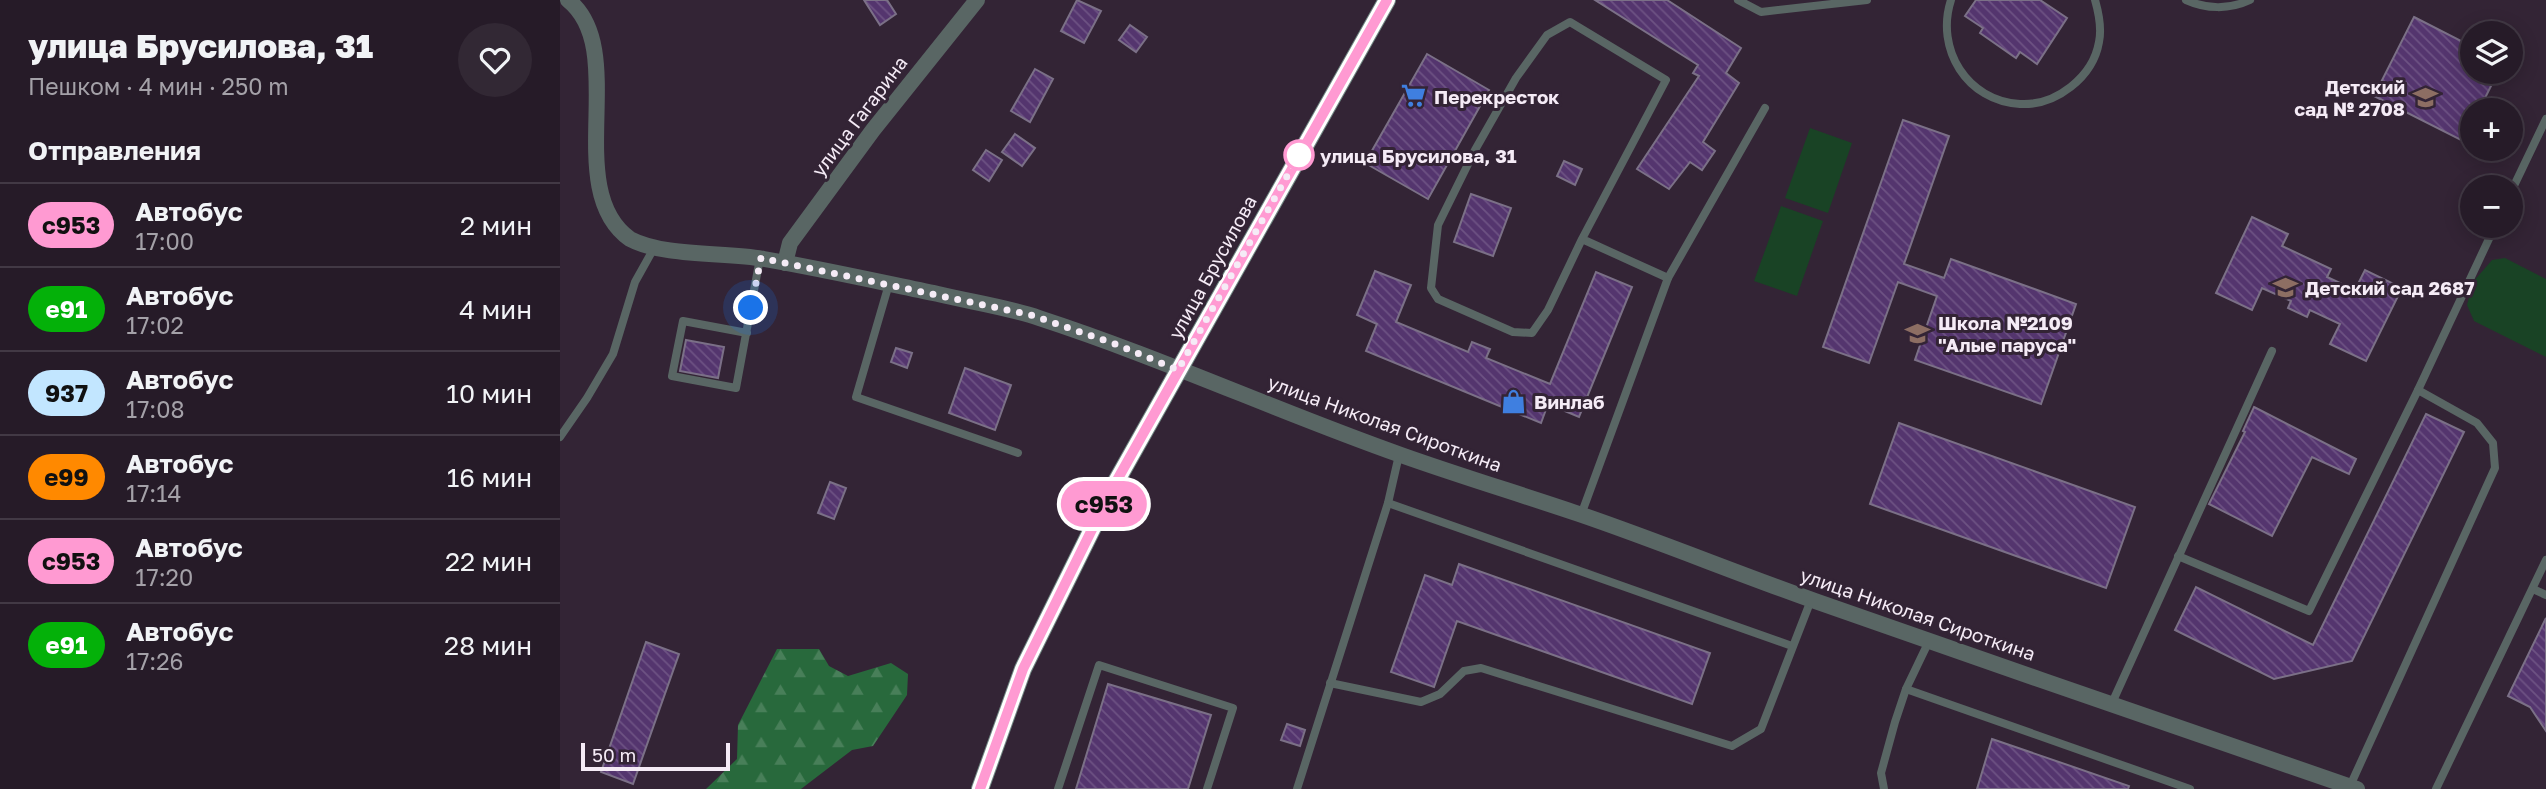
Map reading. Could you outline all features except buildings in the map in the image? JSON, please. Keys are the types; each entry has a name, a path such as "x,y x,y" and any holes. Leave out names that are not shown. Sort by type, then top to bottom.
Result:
{"street":[{"name":"улица Николая Сироткина","path":"568,0 579,9 589,39 593,86 586,167 593,197 610,221 627,237 654,248 761,258 1031,315 1118,345 1399,455 1581,515 1811,600 2112,703 2322,783 2354,788"},
{"name":"улица Гагарина","path":"785,263 790,243 873,130 977,0"},
{"name":"улица Брусилова","path":"980,789 1023,669 1112,489 1387,0"}],"lane":[{"path":"1738,0 1761,12 1867,0"},
{"path":"1951,0 1946,15 1947,41 1956,66 1973,86 1984,93 1996,99 2022,104 2048,100 2071,88 2089,68 2099,44 2100,18 2095,0"},
{"path":"2186,0 2199,6 2223,8 2250,0"},
{"path":"1570,22 1666,80 1582,239 1548,310 1532,333 1513,332 1438,299 1431,288 1438,225 1475,150 1516,78 1547,35 1570,22"},
{"path":"1581,515 1668,278 1765,107"},
{"path":"2519,175 2546,120"},
{"path":"2178,556 2309,611 2489,238"},
{"path":"1582,239 1668,278"},
{"path":"560,437 613,355 635,282 654,248"},
{"path":"747,333 683,321 672,376 736,388 747,333 761,258"},
{"path":"889,284 856,397 1018,453"},
{"path":"2112,703 2272,351"},
{"path":"2354,788 2495,468 2493,443 2477,423 2418,390"},
{"path":"1297,789 1388,503 1399,455"},
{"path":"1388,503 1792,646"},
{"path":"2436,789 2546,560"},
{"path":"2533,589 2546,595"},
{"path":"1330,682 1421,702 1440,694 1464,671 1481,668 1732,746 1761,729 1811,600"},
{"path":"1884,789 1881,773 1906,689 1929,641"},
{"path":"1058,789 1099,665 1233,708 1207,789"},
{"path":"1906,689 2190,789"}],"green space":[{"path":"1810,128 1852,143 1828,213 1785,198"},
{"path":"1781,206 1823,221 1797,296 1754,281"},
{"path":"2505,258 2546,279 2546,357 2474,321 2467,305 2473,282 2492,260"},
{"path":"777,649 819,649 829,666 848,676 891,663 908,674 907,695 873,746 852,750 801,789 706,789 737,759 738,725"}],"bus line":[{"name":"с953","path":"980,789 1023,669 1112,489 1387,0"}],"place":[{"name":"Перекресток","path":"1414,96"},
{"name":"Детский сад № 2708","path":"2425,97"},
{"name":"улица Брусилова, 31","path":"1299,155"},
{"name":"Детский сад 2687","path":"2285,287"},
{"name":"Школа №2109 \"Алые паруса\"","path":"1918,333"},
{"name":"Винлаб","path":"1514,401"}],"route":[{"path":"751,308 761,258 1031,315 1118,345 1178,370 1299,155"}]}
